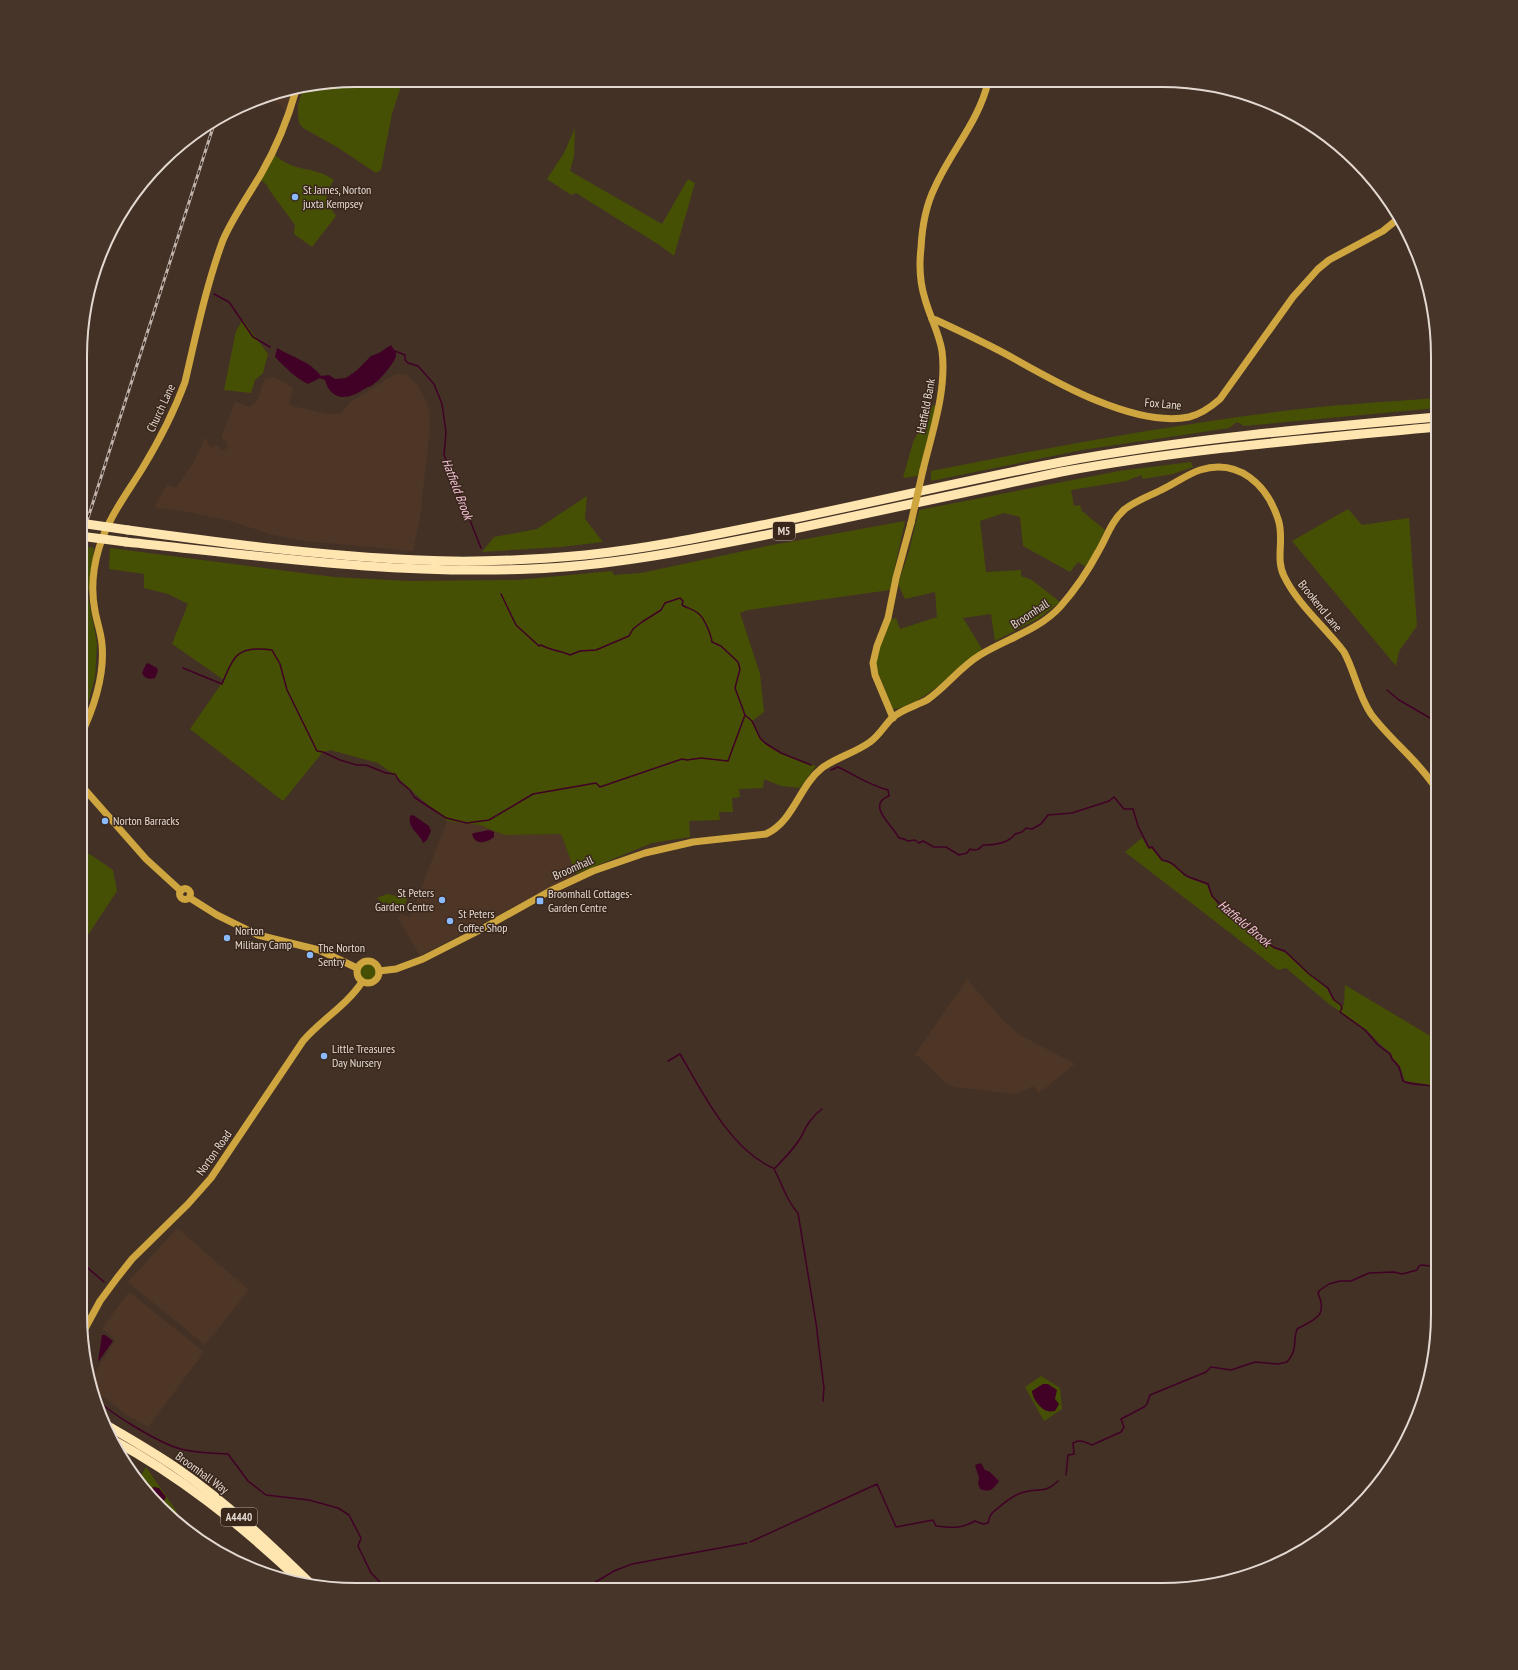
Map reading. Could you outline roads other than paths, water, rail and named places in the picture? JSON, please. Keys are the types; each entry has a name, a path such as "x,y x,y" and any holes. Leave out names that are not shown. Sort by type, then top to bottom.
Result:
{"highway":[{"name":"M5","path":"87,524 249,546 418,560 462,561 585,554 638,548 717,534 1060,462 1143,449 1280,432 1431,418"},
{"name":"M5","path":"87,537 314,563 393,569 533,569 638,558 724,543 1061,472 1183,453 1431,428"},
{"name":"Broomhall Way","path":"113,1429 178,1469 212,1494 284,1557 305,1578"},
{"name":"Broomhall Way","path":"121,1445 173,1476 213,1505 294,1576"}],"street":[{"name":"Hatfield Bank","path":"892,718 875,675 873,663 877,646 888,618 896,578 911,523 943,380 941,348 923,292 920,271 921,248 929,202 940,175 967,134 976,116 986,87"},
{"name":"Church Lane","path":"87,722 96,698 102,663 102,644 95,610 93,585 99,548 111,518 150,455 181,392 185,382 202,312 223,241 232,221 264,168 289,114 295,94"},
{"name":"Fox Lane","path":"932,320 936,320 992,346 1038,373 1107,405 1144,415 1170,418 1189,417 1205,411 1220,399 1293,297 1318,270 1329,260 1383,231 1395,221"},
{"name":"Brookend Lane","path":"1189,474 1208,468 1232,468 1248,475 1262,488 1279,520 1281,538 1281,568 1289,585 1344,652 1350,662 1361,696 1371,713 1392,738 1417,763 1431,782"},
{"name":"Broomhall","path":"379,971 396,969 423,959 480,930 571,880 645,852 693,842 766,834 775,830 782,824 812,779 822,768 869,743 892,718 927,700 980,655 1034,628 1049,617 1064,602 1093,561 1111,525 1118,515 1127,507 1189,474"},
{"path":"87,792 146,859 181,891 184,889 189,890 191,894 190,898 217,915 258,936 319,950 357,968"},
{"path":"369,961 375,963 379,971 378,976 372,982 362,982 357,976 357,968 361,963 369,961"},
{"name":"Norton Road","path":"88,1324 100,1301 132,1259 188,1204 211,1178 304,1041 315,1028 356,991 362,982"}],"waterway":[{"path":"214,294 229,302 253,337 270,347"},
{"name":"Hatfield Brook","path":"395,351 405,355 405,360 408,363 418,366 434,384 442,404 446,432 444,455 481,548"},
{"name":"Hatfield Brook","path":"501,594 516,625 539,646 541,645 570,655 580,651 596,650 629,636 633,629 661,610 665,603 680,598 683,601 682,605 695,611 701,616 707,626 712,642 721,646 738,662 740,669 735,688 745,715 752,721 760,738 781,753 811,765"},
{"path":"183,668 222,684 230,666 239,654 252,649 272,650 280,664 287,690 317,751 323,752 340,760 357,765 366,765 386,773 395,774 399,781 410,790 414,797 446,818 467,823 489,820 533,794 596,783 600,787 682,759 687,760 701,758 728,761 745,715"},
{"path":"1387,690 1399,700 1431,719"},
{"name":"Hatfield Brook","path":"831,770 838,767 868,783 888,790 889,796 882,800 880,810 899,838 908,841 915,840 919,843 923,841 934,847 946,847 959,855 967,853 970,849 977,850 983,845 996,844 1009,840 1015,834 1022,832 1026,828 1032,829 1041,824 1048,815 1072,813 1109,801 1114,797 1124,809 1133,809 1138,826 1149,848 1152,847 1162,860 1173,864 1187,876 1208,884 1212,896 1220,904 1225,906 1261,939 1275,948 1285,951 1309,974 1328,988 1334,1000 1341,1005 1342,1008 1340,1012 1365,1030 1378,1045 1390,1054 1392,1059 1399,1067 1403,1081 1411,1084 1431,1087"},
{"path":"668,1061 680,1054 708,1102 731,1134 744,1148 773,1168"},
{"path":"822,1109 815,1115 792,1150 774,1169 787,1197 798,1213 816,1323 824,1388 823,1401"},
{"path":"1066,1475 1068,1455 1074,1454 1073,1443 1080,1441 1092,1445 1121,1432 1124,1427 1121,1419 1144,1407 1147,1404 1150,1395 1206,1372 1211,1367 1231,1370 1255,1362 1278,1364 1287,1362 1294,1349 1297,1329 1314,1320 1318,1316 1321,1307 1321,1301 1318,1293 1329,1284 1340,1281 1351,1281 1369,1273 1394,1272 1402,1274 1417,1270 1419,1266 1422,1265 1431,1266"},
{"path":"87,1267 104,1282"},
{"path":"102,1404 134,1426 172,1446 204,1453 228,1454 248,1481 266,1495 309,1500 338,1508 349,1515 361,1538 358,1546 371,1573 381,1583"},
{"path":"750,1542 877,1484 896,1527 933,1520 936,1526 961,1527 975,1521 983,1524 988,1523 993,1512 1017,1494 1049,1488 1058,1481"},
{"path":"594,1583 614,1571 632,1564 747,1543"}],"railway":[{"path":"87,521 213,128"}],"place":[{"name":"St James, Norton juxta Kempsey","path":"295,197"},
{"name":"Norton Barracks","path":"105,821"},
{"name":"St Peters Garden Centre","path":"442,900"},
{"name":"Broomhall Cottages- Garden Centre","path":"540,901"},
{"name":"St Peters Coffee Shop","path":"450,921"},
{"name":"Norton Military Camp","path":"227,938"},
{"name":"The Norton Sentry","path":"310,955"},
{"name":"Little Treasures Day Nursery","path":"324,1056"}]}
